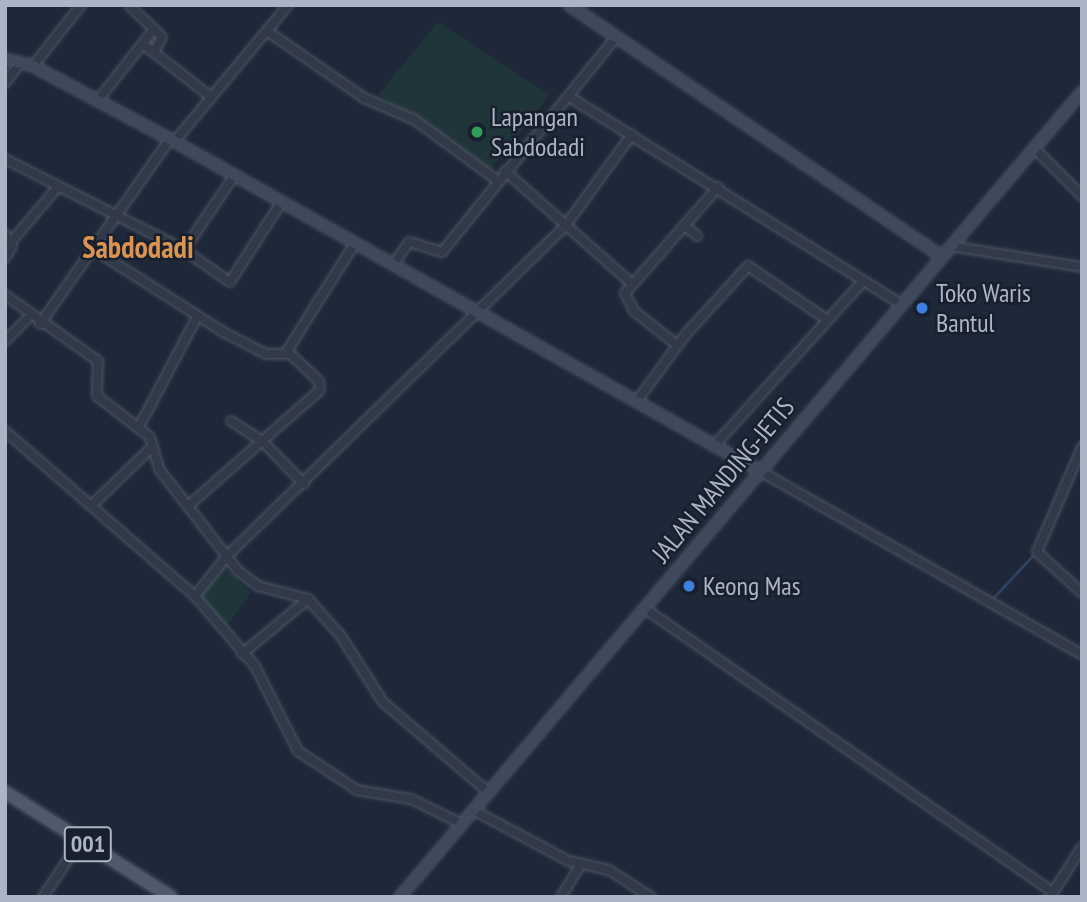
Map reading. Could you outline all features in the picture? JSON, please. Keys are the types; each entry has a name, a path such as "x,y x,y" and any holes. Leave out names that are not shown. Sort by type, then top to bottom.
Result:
{"main road":[{"name":"001","path":"5,792 171,897"}],"street":[{"path":"33,66 81,5"},
{"path":"129,5 162,39 154,52"},
{"path":"569,5 942,257"},
{"path":"40,324 172,140 267,31 285,6"},
{"path":"98,100 154,29"},
{"path":"267,31 364,98 415,120 498,181"},
{"path":"393,265 409,242 442,252 616,37"},
{"path":"143,44 211,97"},
{"path":"5,59 33,66 172,140 1082,654"},
{"path":"5,83 20,63"},
{"name":"JALAN MANDING-JETIS","path":"400,897 1082,92"},
{"path":"568,96 718,187 902,306"},
{"path":"195,596 228,555 482,313 566,225 632,134"},
{"path":"1034,148 1082,196"},
{"path":"5,159 57,188 117,214 184,250 230,282 282,201"},
{"path":"505,171 631,283"},
{"path":"184,250 234,176"},
{"path":"677,345 630,306 625,297 631,283 718,187"},
{"path":"5,258 11,243 57,188"},
{"path":"684,225 697,236"},
{"path":"5,234 11,243"},
{"path":"287,354 355,243"},
{"path":"950,246 1082,267"},
{"path":"93,249 197,317 267,354 287,354 319,381 320,390 188,506"},
{"path":"636,402 677,345 750,266 826,319"},
{"path":"715,446 826,319 863,281"},
{"path":"5,295 40,324 98,361 97,396 150,437 150,449 188,506 211,536 258,586 308,599 341,636 383,702 488,792"},
{"path":"5,341 30,316"},
{"path":"139,427 197,317"},
{"path":"231,421 262,441 304,484"},
{"path":"5,431 93,504 195,596 255,666 298,751 357,790 411,799 461,824"},
{"path":"93,504 150,449"},
{"path":"1081,449 1037,552 1082,593"},
{"path":"242,654 308,599"},
{"path":"644,608 1052,894 1082,847"},
{"path":"473,810 580,865 608,870 650,897"},
{"path":"43,897 81,840"},
{"path":"1074,860 1082,866"},
{"path":"561,897 580,865"}],"green space":[{"name":"Lapangan Sabdodadi","path":"438,22 550,95 491,169 378,95"},
{"path":"223,566 251,593 224,630 197,596"}],"waterway":[{"path":"1078,447 1082,437"},
{"path":"994,597 1035,553"}],"place":[{"name":"Lapangan Sabdodadi","path":"477,132"},
{"name":"Toko Waris Bantul","path":"922,308"},
{"name":"Keong Mas","path":"689,586"}],"district":[{"name":"Sabdodadi","path":"138,247"}]}
